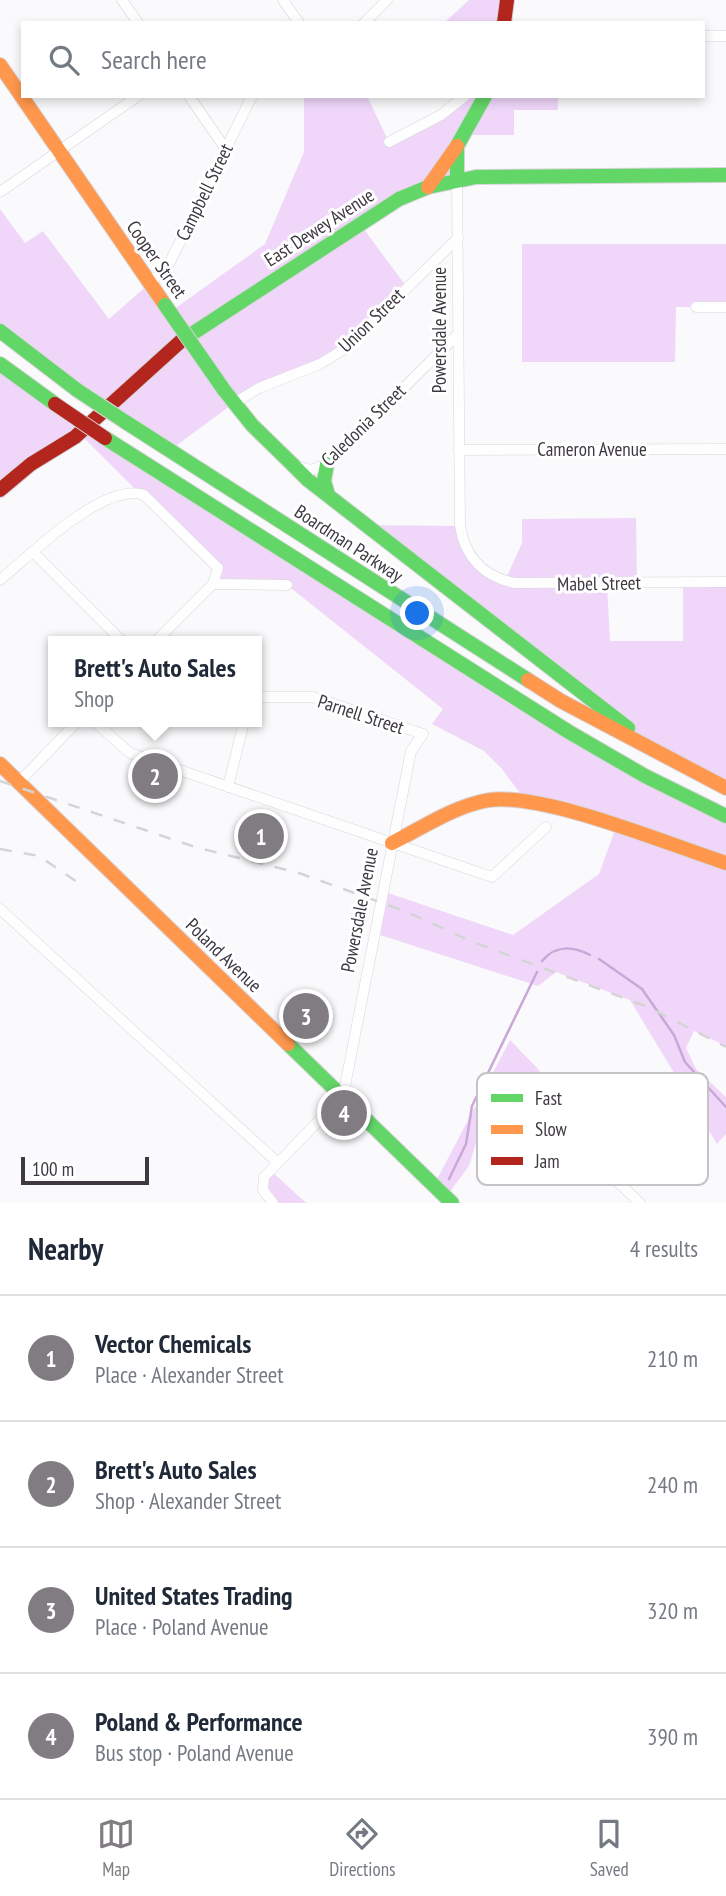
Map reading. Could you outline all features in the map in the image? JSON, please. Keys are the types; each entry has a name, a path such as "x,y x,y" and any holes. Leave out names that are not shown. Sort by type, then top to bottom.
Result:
{"main road":[{"path":"504,21 507,0"},
{"name":"Cooper Street","path":"0,65 21,96"},
{"name":"Cooper Street","path":"23,98 224,390 293,465 632,732 685,768"},
{"name":"Powersdale Avenue","path":"457,179 457,146 484,98"},
{"path":"428,187 457,146"},
{"name":"East Dewey Avenue","path":"0,490 31,464 75,437 175,345 383,207 428,187 457,179 496,176 726,176"},
{"name":"Boardman Parkway","path":"0,331 76,390 561,701 726,788"},
{"path":"0,364 41,395"},
{"path":"0,370 569,732 645,776 726,816"},
{"path":"327,464 324,481 328,495"},
{"name":"Poland Avenue","path":"0,764 452,1203"},
{"path":"392,843 461,807 508,799 555,807 726,863"}],"street":[{"path":"122,0 137,21"},
{"path":"284,0 298,21"},
{"path":"366,21 387,0"},
{"path":"705,37 726,36"},
{"path":"0,192 135,98"},
{"path":"190,98 225,148"},
{"name":"Campbell Street","path":"150,283 169,264 251,98"},
{"path":"389,142 441,115 463,98"},
{"name":"Powersdale Avenue","path":"457,179 460,526 464,543 478,565"},
{"name":"Union Street","path":"234,403 259,388 320,364 346,348 458,237"},
{"path":"696,307 726,307"},
{"name":"Caledonia Street","path":"293,465 311,470 327,464 458,334"},
{"name":"Cameron Avenue","path":"459,450 726,449"},
{"path":"0,580 82,513 121,495 138,493 150,499 215,563 218,572 213,584 161,636"},
{"path":"33,552 117,636"},
{"name":"Mabel Street","path":"478,565 494,577 515,583 726,582"},
{"path":"213,584 287,585"},
{"name":"Parnell Street","path":"262,697 313,696 423,734"},
{"path":"19,782 72,727"},
{"path":"101,727 130,753 494,877 547,827"},
{"path":"228,787 243,727"},
{"name":"Powersdale Avenue","path":"343,1096 411,751 423,734"},
{"path":"0,909 277,1162"},
{"path":"272,1203 262,1183 277,1162 343,1096"},
{"path":"621,1185 640,1203"}],"shaded area":[{"path":"469,0 507,0 505,21 446,21"},
{"path":"304,98 368,98 389,142 462,98 558,98 558,110 514,110 514,135 463,135 457,179 360,224 406,286 346,348 234,403 169,451 0,331 0,209 25,243 43,231 109,319 150,283 170,312 265,244 304,152"},
{"path":"522,244 726,244 726,307 676,307 675,362 522,362"},
{"path":"0,370 600,751 726,816 726,1046 694,1031 686,1048 700,1073 674,1073 630,1000 556,972 538,986 374,933 382,891 513,935 599,874 616,827 525,800 502,769 484,751 432,724 443,709 287,585 213,584 218,572 79,433 0,490"},
{"path":"636,518 637,583 607,584 610,641 683,641 683,582 726,582 726,788 632,732 366,525 460,526 470,556 505,581 522,543 522,519"},
{"path":"510,1040 540,1073 493,1073"},
{"path":"708,1080 726,1097 726,1134 717,1144 708,1129"},
{"path":"477,1103 477,1140 469,1166 446,1197 434,1185"},
{"path":"270,1170 306,1203 273,1203 264,1177"}],"waterway":[{"path":"542,961 553,952 565,949 590,955"},
{"path":"599,959 642,989 674,1035 685,1062 695,1073"},
{"path":"488,1073 537,972"},
{"path":"708,1087 726,1107"},
{"path":"449,1179 466,1144 472,1106 477,1096"}],"railway":[{"path":"0,781 195,847 299,873 407,912 473,942 648,1007 726,1047"},
{"path":"0,849 39,856 83,886"}],"traffic: fast":[{"path":"457,179 457,146 484,98"},
{"path":"181,341 399,199 428,187 476,177 726,175"},
{"path":"165,305 224,390"},
{"path":"0,331 77,390"},
{"path":"0,364 55,404"},
{"path":"77,390 124,421"},
{"path":"224,390 252,425 293,465"},
{"path":"124,421 528,680"},
{"path":"105,438 569,732 645,776 726,816"},
{"path":"327,464 324,481 328,495"},
{"path":"293,465 308,480 628,728"},
{"path":"288,1044 452,1203"}],"traffic: slow":[{"path":"0,65 21,96"},
{"path":"23,98 165,305"},
{"path":"428,187 457,146"},
{"path":"528,680 561,701 726,788"},
{"path":"0,764 288,1044"},
{"path":"392,843 460,808 484,801 507,799 536,803 604,821 726,863"}],"traffic: jam":[{"path":"504,21 507,0"},
{"path":"0,490 31,464 75,437 181,341"},
{"path":"55,404 105,438"}],"place":[{"name":"Brett's Auto Sales","path":"155,776"},
{"name":"Vector Chemicals","path":"261,836"},
{"name":"United States Trading","path":"306,1016"},
{"name":"Poland & Performance","path":"344,1113"}]}
